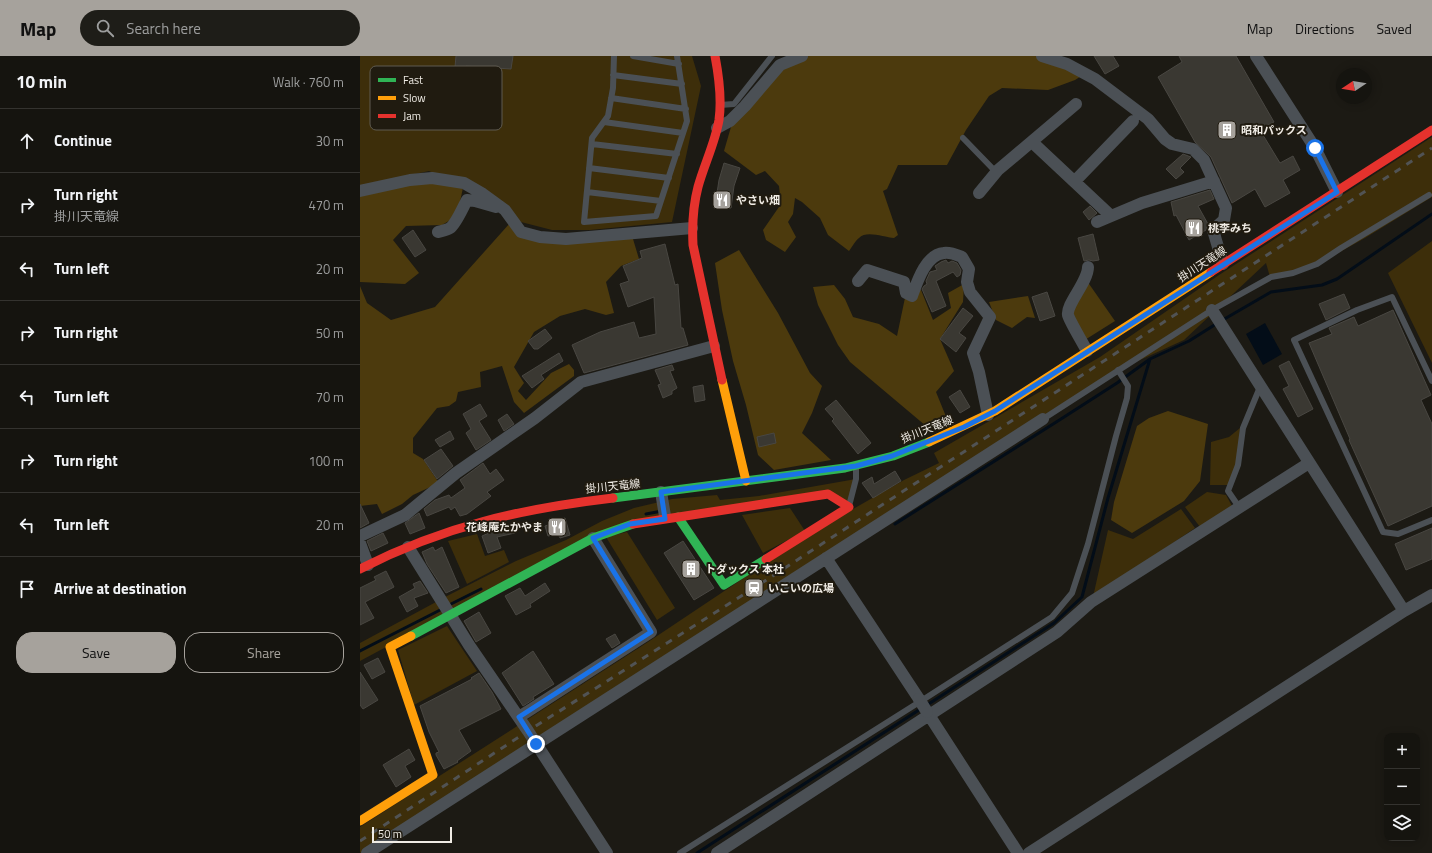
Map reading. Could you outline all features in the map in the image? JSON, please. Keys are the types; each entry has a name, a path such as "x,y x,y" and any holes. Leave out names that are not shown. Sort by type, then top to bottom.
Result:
{"street":[{"path":"715,56 721,89 720,105 717,128 696,196 692,228 693,244 714,346 746,481"},
{"path":"717,128 730,121 780,65 802,56"},
{"path":"1042,56 1067,64 1095,79 1148,119 1165,139 1172,144 1193,149 1204,160 1226,208 1224,220 1213,230 1223,264"},
{"path":"1256,56 1315,148 1337,192"},
{"path":"979,193 996,172 1076,104"},
{"path":"1075,182 1133,121"},
{"name":"掛川天竜線","path":"364,567 437,534 474,522 521,511 582,501 661,497 746,481 856,466 898,454 964,427 988,414 1432,130"},
{"path":"1032,142 1111,216"},
{"path":"360,191 410,180 432,178 464,183 483,194 505,210 521,232 540,237 566,239 692,228"},
{"path":"1097,222 1142,203 1214,182"},
{"path":"438,232 450,228 457,220 467,200 476,201 505,210"},
{"path":"858,280 868,270 904,282 906,293 912,296 917,280 930,261 943,253 954,254 962,257 968,269 967,282 970,292 990,317 973,353 979,372 988,414"},
{"path":"1084,353 1068,315 1069,308 1088,274 1088,267"},
{"path":"1062,314 1084,353"},
{"path":"1214,314 1404,611"},
{"path":"360,536 405,515 456,473 535,418 581,382 714,346"},
{"path":"367,853 1043,419"},
{"path":"716,853 928,713 1057,632 1091,602 1309,463"},
{"path":"360,822 433,775 390,647 449,613 593,538 630,524 665,517 678,517 828,494 848,507 724,585 678,517"},
{"path":"661,497 665,517"},
{"path":"519,717 651,632 593,538"},
{"path":"360,543 364,567"},
{"path":"408,547 469,645 519,717 607,853"},
{"path":"826,558 920,700 1018,853"},
{"path":"1029,853 1404,611 1432,595"}],"lane":[{"path":"614,56 608,116 592,138 584,222 656,216 687,121 677,56"},
{"path":"633,56 679,64"},
{"path":"720,105 734,104 772,56"},
{"path":"613,75 682,84"},
{"path":"611,98 686,109"},
{"path":"604,122 683,133"},
{"path":"963,138 996,172"},
{"path":"592,144 677,154"},
{"path":"589,168 669,178"},
{"path":"587,192 661,201"},
{"path":"1043,419 1120,373 1271,277 1293,273 1317,264 1430,195"},
{"path":"1432,381 1392,297 1357,310 1294,340 1383,532 1398,534 1432,520"},
{"path":"680,853 1052,616 1072,593 1088,544 1127,398 1128,386 1120,373"},
{"path":"1240,507 1228,491 1238,464 1243,428 1260,387"},
{"path":"848,507 856,479 856,466"}],"shaded area":[{"path":"360,56 692,56 701,86 672,222 590,230 552,230 521,222 482,195 429,171 360,186"},
{"path":"807,56 1038,56 1083,75 1075,80 1048,90 1002,88 989,96 966,130 947,165 898,165 887,189 883,191 898,235 894,238 866,234 855,242 849,251 828,235 820,218 802,202 795,198 793,214 788,222 796,237 785,252 766,240 763,230 781,204 779,186 765,171 756,175 724,151 733,120 780,65"},
{"path":"1432,137 1432,197 1365,238 1315,266 1270,277 1266,263 1184,340 1118,370 1039,418 360,853 360,827 648,642 811,533 904,480 939,463 934,453 1100,357 1219,275"},
{"path":"410,180 464,183 457,216 442,225 406,226 393,240 419,273 405,284 360,282 360,193"},
{"path":"510,223 540,237 633,239 639,259 621,266 606,282 614,313 606,315 585,309 560,316 534,332 514,367 524,383 518,391 526,400 551,373 569,364 574,370 574,376 524,413 514,402 502,366 480,372 481,387 458,392 456,401 449,406 437,408 413,438 413,453 423,459 439,483 413,495 402,504 382,514 377,504 360,506 360,286 367,303 391,320 435,307"},
{"path":"1432,241 1432,363 1388,273"},
{"path":"739,250 778,313 810,373 822,386 812,413 802,433 831,460 774,470 758,455 746,405 733,361 722,310 715,263"},
{"path":"917,280 933,320 951,308 948,293 964,284 963,302 940,339 954,371 936,392 947,419 930,427 926,426 850,362 838,345 818,305 813,287 834,285 845,299 853,317 879,324 897,336 906,293"},
{"path":"1087,281 1115,321 1080,343 1070,317"},
{"path":"1028,296 1035,318 1027,317 1012,328 996,320 989,302"},
{"path":"1265,323 1282,354 1263,365 1246,334"},
{"path":"1168,411 1208,424 1200,481 1184,501 1132,533 1111,520 1114,502 1137,426 1149,418"},
{"path":"1240,428 1238,465 1230,485 1210,485 1211,442 1229,437"},
{"path":"856,479 848,508 828,494 637,522 452,611 445,597 516,561 566,540 602,521 634,508 672,499 717,495 720,500 759,496"},
{"path":"1207,492 1226,495 1232,506 1200,527 1185,507"},
{"path":"790,508 805,531 763,553 742,515"},
{"path":"1181,509 1195,528 1093,597 1108,530 1133,539"},
{"path":"627,532 675,608 657,620 606,537"},
{"path":"477,534 485,556 504,550 509,562 467,584 448,541"},
{"path":"436,602 444,616 360,661 360,643"},
{"path":"447,626 477,671 414,705 398,650"}],"building":[{"path":"456,56 513,56 511,69 502,68 502,66 455,66"},
{"path":"1094,56 1113,56 1119,66 1105,74"},
{"name":"昭和パックス","path":"1179,56 1236,56 1274,122 1264,127 1267,132 1263,135 1280,163 1293,156 1300,170 1283,180 1290,193 1265,207 1255,189 1232,203 1211,157 1195,142 1158,77 1182,62"},
{"path":"1183,154 1191,157 1180,168 1184,172 1176,179 1166,169"},
{"path":"724,163 740,168 734,186 731,208 715,206 719,180"},
{"path":"1210,190 1214,199 1198,206 1208,224 1206,230 1189,240 1176,215 1174,216 1171,202"},
{"path":"1090,206 1097,213 1089,220 1083,212"},
{"path":"413,230 426,250 415,257 402,238"},
{"path":"1093,234 1099,260 1084,261 1078,238"},
{"path":"665,244 675,285 678,284 681,328 683,328 688,345 584,373 572,345 600,332 634,322 639,338 656,334 654,297 628,307 620,284 629,281 623,266 642,258 640,251"},
{"path":"946,260 948,263 952,261 957,263 961,270 960,275 957,277 953,272 936,281 946,306 932,312 922,289 927,284 926,281 930,272 937,270 935,266"},
{"path":"1047,292 1055,316 1040,321 1032,297"},
{"path":"1344,294 1350,308 1326,320 1319,304"},
{"path":"963,308 973,316 959,333 966,338 956,352 940,339"},
{"path":"1393,310 1431,395 1421,400 1432,424 1432,506 1388,526 1349,440 1350,439 1309,343 1332,334 1329,328 1354,317 1358,326"},
{"path":"545,329 552,338 538,349 534,349 528,341"},
{"path":"559,353 563,361 541,375 544,379 532,388 522,376"},
{"path":"1289,361 1313,409 1298,417 1283,389 1289,386 1279,366"},
{"path":"672,365 674,370 670,371 677,388 672,391 672,394 663,398 658,385 661,384 655,370"},
{"path":"703,385 705,400 695,402 693,387"},
{"path":"960,390 970,407 960,413 949,397"},
{"path":"836,400 871,443 858,454 832,421 834,419 825,409"},
{"path":"480,404 487,416 479,421 491,440 476,450 466,433 471,429 463,414"},
{"path":"507,414 514,424 504,431 498,420"},
{"path":"450,431 454,439 440,447 435,440"},
{"path":"774,433 776,443 759,447 757,437"},
{"path":"441,449 453,466 437,479 424,460"},
{"path":"483,463 490,474 496,469 504,480 487,492 491,496 467,514 460,516 455,507 451,510 449,507 427,516 424,509 435,500 449,495 451,498 465,488 460,480"},
{"path":"895,471 901,481 873,498 862,483 872,477 874,484"},
{"path":"360,504 369,523 360,528"},
{"path":"419,513 425,528 410,534 405,523"},
{"path":"565,518 570,535 560,538 558,534 548,536 545,526 551,524 551,522"},
{"path":"513,525 515,533 497,537 501,548 488,553 482,536 503,527"},
{"path":"1432,528 1432,559 1406,570 1395,544"},
{"path":"383,533 388,543 371,551 367,541"},
{"name":"トダックス 本社","path":"683,541 714,588 694,600 664,553"},
{"path":"433,547 435,551 442,547 459,587 446,593 427,564 422,552"},
{"path":"386,571 394,587 365,602 374,618 360,625 360,588 376,580 374,577"},
{"path":"420,581 428,593 414,598 418,606 407,612 399,597 415,588 413,584"},
{"path":"545,583 550,591 530,604 531,607 516,615 505,596 520,588 525,596"},
{"path":"479,612 491,633 476,642 464,621"},
{"path":"615,634 620,643 612,648 606,639"},
{"path":"533,651 554,684 533,697 534,699 523,706 502,673"},
{"path":"378,658 385,672 372,679 364,665"},
{"path":"360,672 378,700 363,709 360,705"},
{"path":"479,673 501,709 459,730 471,751 457,761 458,762 444,769 436,755 436,753 439,752 429,732 420,706 472,679 471,678"},
{"path":"409,749 415,760 405,766 411,777 396,787 383,765"}],"waterway":[{"path":"1221,321 1271,292 1322,285 1337,279 1432,214"},
{"path":"895,524 1117,383 1150,359 1189,341 1216,324"},
{"path":"927,705 1054,623 1082,597 1108,498 1150,359"},
{"path":"646,514 662,511"},
{"path":"449,605 481,589"},
{"path":"360,651 444,608"},
{"path":"697,853 922,708"}],"railway":[{"path":"360,841 528,731 754,588 1432,148"}],"traffic: fast":[{"path":"613,498 845,468 893,456 929,442"},
{"path":"678,517 724,585 766,559"},
{"path":"411,636 593,538 633,524"}],"traffic: slow":[{"path":"929,442 995,411 1211,272"},
{"path":"722,380 746,481"},
{"path":"360,821 433,775 390,647 411,636"}],"traffic: jam":[{"path":"715,56 720,88 719,120 715,137 696,194 693,216 693,245 722,380"},
{"path":"1211,272 1432,130"},
{"path":"633,524 828,494 849,507 766,559"},
{"path":"360,569 422,541 483,522 546,508 613,498"}],"place":[{"name":"昭和パックス","path":"1227,130"},
{"name":"やさい畑","path":"722,200"},
{"name":"桃李みち","path":"1194,228"},
{"name":"花峰庵たかやま","path":"557,527"},
{"name":"トダックス 本社","path":"691,569"},
{"name":"いこいの広場","path":"754,588"}],"route":[{"path":"536,744 519,717 651,632 593,538 630,524 665,519 661,492 856,466 892,456 925,443 964,427 995,411 1337,192 1315,148"}]}
